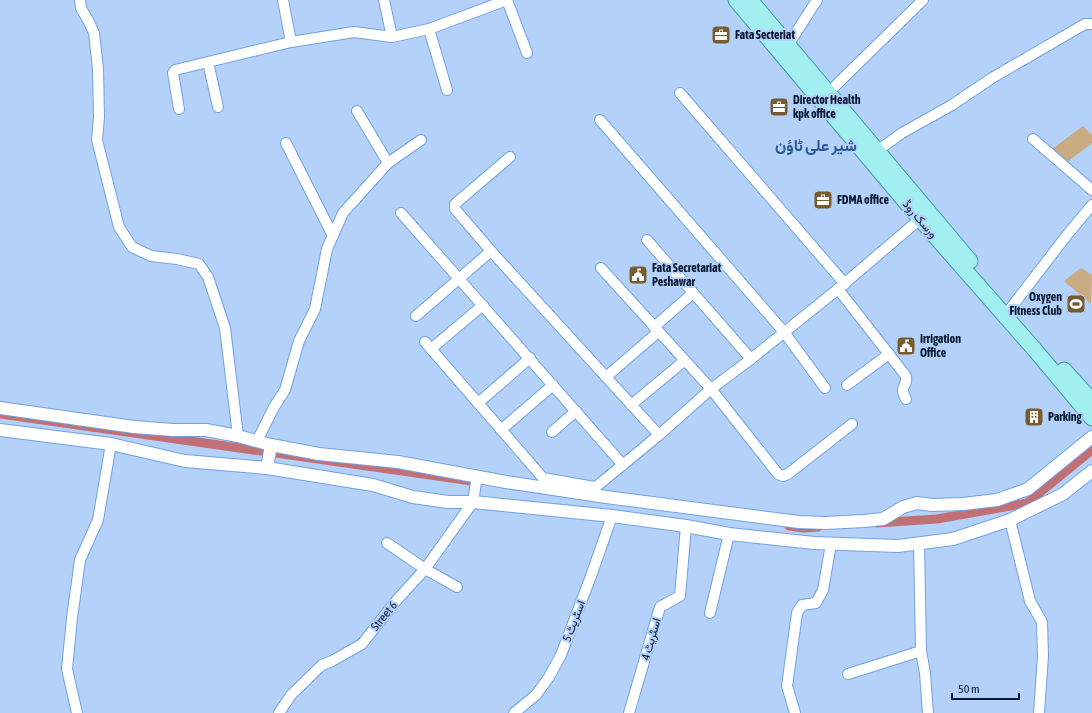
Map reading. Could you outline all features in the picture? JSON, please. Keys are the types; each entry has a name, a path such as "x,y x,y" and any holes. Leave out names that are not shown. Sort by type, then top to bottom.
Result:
{"main road":[{"name":"ورسک روڈ","path":"736,0 1007,312 1092,418"},
{"name":"ورسک روڈ","path":"750,0 877,151 924,216"},
{"name":"ورسک روڈ","path":"1007,312 1092,400"}],"street":[{"path":"80,0 81,8 94,33 98,69 99,117 97,140 119,227 132,247 151,256 178,259 199,264 208,277 225,328 238,436"},
{"path":"283,0 291,42"},
{"path":"384,0 392,37"},
{"path":"179,109 173,73 176,70 291,42 354,32 392,37 429,29 507,0 527,53"},
{"path":"788,45 817,0"},
{"path":"828,93 923,0"},
{"path":"877,151 902,133 952,105 992,78 1085,24 1092,24"},
{"path":"429,29 447,90"},
{"path":"208,62 218,107"},
{"path":"680,93 842,286 906,376 907,379 902,388 902,392 906,399"},
{"path":"357,111 388,163"},
{"path":"600,120 784,332 825,388"},
{"path":"1032,139 1092,190"},
{"path":"256,441 285,390 299,341 315,309 326,249 343,213 388,163 421,140"},
{"path":"286,143 332,236"},
{"path":"510,156 455,204 455,209 491,251 658,435"},
{"path":"1007,312 1092,205"},
{"path":"401,212 623,465"},
{"path":"483,305 428,345 543,478 594,487 623,465 711,389 842,286 924,216"},
{"path":"647,240 751,359"},
{"path":"416,316 491,251"},
{"path":"602,268 656,330 711,389 778,474 783,476 788,474 852,424"},
{"path":"606,377 694,293"},
{"path":"846,386 889,354"},
{"path":"478,403 530,358"},
{"path":"631,405 684,361"},
{"path":"500,430 553,385"},
{"path":"0,408 86,421 157,429 206,430 319,454 398,462 506,482 606,497 799,522 825,523 864,521 883,518 903,507 917,503 932,505 963,504 997,500 1028,489 1092,437"},
{"path":"552,432 576,411"},
{"path":"84,440 86,421"},
{"path":"0,430 111,444 185,461 267,468 373,486 413,497 448,502 473,501 612,516 686,526 729,534 831,544 898,546 953,538 1010,520 1062,494 1092,471"},
{"path":"77,713 67,670 72,618 80,560 98,520 111,444"},
{"path":"267,468 271,445"},
{"path":"473,501 477,477"},
{"name":"Street 6","path":"279,713 291,695 322,665 362,644 396,601 425,569 473,501"},
{"name":"اسٹریٹ 5","path":"514,713 536,695 549,678 561,655 612,516"},
{"path":"1010,520 1030,600 1042,622 1043,656 1040,713"},
{"name":"اسٹریٹ 4","path":"630,713 660,607 680,596 686,526"},
{"path":"710,613 729,534"},
{"path":"387,543 425,569 457,587"},
{"path":"919,543 921,651 925,673 928,713"},
{"path":"795,713 787,686 797,613 802,605 816,603 823,590 831,544"},
{"path":"848,674 921,651"}],"shaded area":[{"path":"1083,126 1092,135 1092,143 1065,164 1052,149"},
{"path":"1081,268 1092,275 1091,304 1064,281"}],"waterway":[{"path":"0,414 472,481"},
{"path":"877,523 937,519 1027,503 1092,450"},
{"path":"789,526 804,528 818,527"}],"place":[{"name":"Fata Secteriat","path":"721,35"},
{"name":"Director Health kpk office","path":"779,107"},
{"name":"FDMA office","path":"823,200"},
{"name":"Fata Secretariat Peshawar","path":"638,275"},
{"name":"Oxygen Fitness Club","path":"1076,304"},
{"name":"Irrigation Office","path":"906,346"},
{"name":"Parking","path":"1034,417"}],"district":[{"name":"شیر علی ٹاؤن","path":"816,145"}]}
